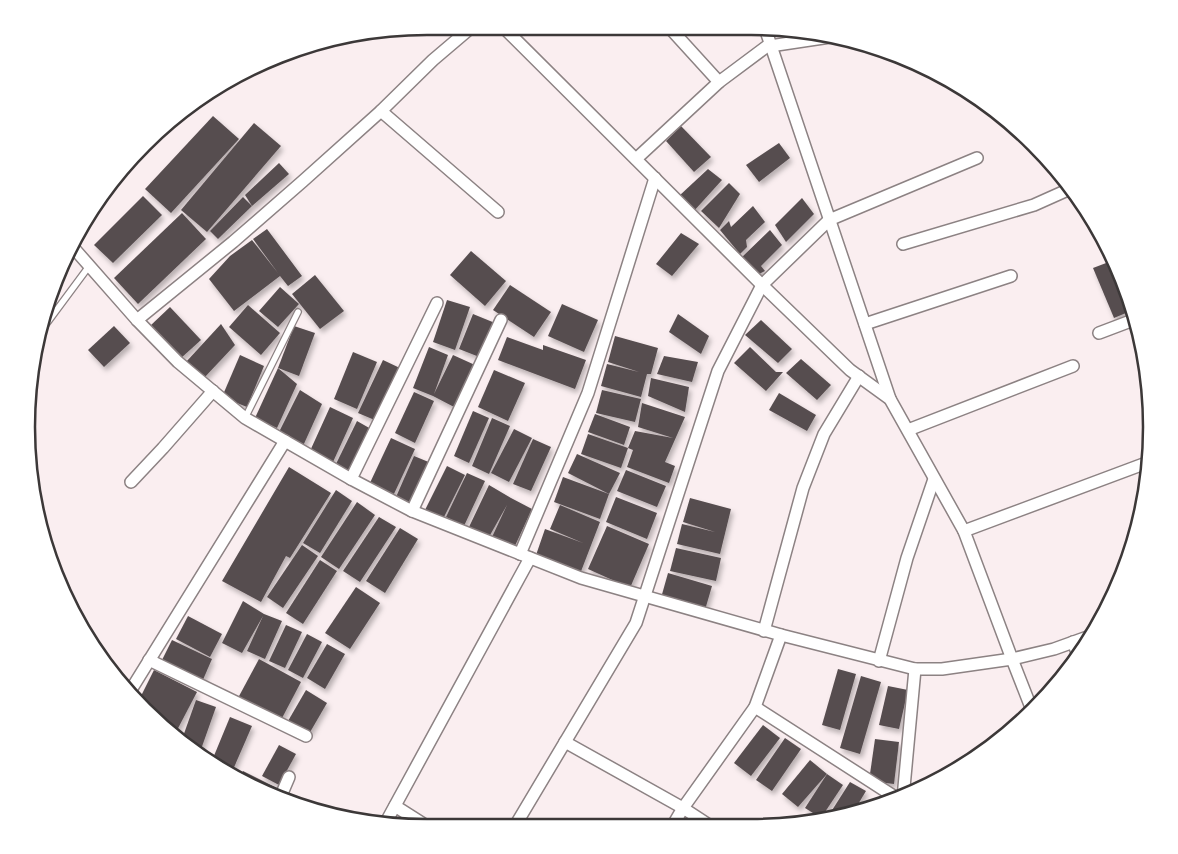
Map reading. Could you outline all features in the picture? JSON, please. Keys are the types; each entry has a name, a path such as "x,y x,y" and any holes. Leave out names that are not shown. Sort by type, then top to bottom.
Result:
{"street":[{"path":"137,320 233,242 381,111 433,60 462,35"},
{"path":"514,35 762,285 850,370 890,399"},
{"path":"676,35 719,82"},
{"path":"767,36 890,399 964,531 1029,703"},
{"path":"636,159 719,82 770,45 808,39"},
{"path":"381,111 498,212"},
{"path":"518,819 636,623 718,371 762,285 829,220 977,158"},
{"path":"389,817 525,556 588,393 655,178"},
{"path":"903,244 1034,205 1064,191"},
{"path":"77,251 137,320 178,362 245,418 350,479 412,511 581,578 764,631 915,669 942,669 1012,659 1054,649 1080,639"},
{"path":"865,324 1012,276"},
{"path":"350,479 437,303"},
{"path":"412,511 501,320"},
{"path":"1099,333 1129,322"},
{"path":"908,430 1074,366"},
{"path":"764,631 803,488 824,434 859,376"},
{"path":"132,482 213,390"},
{"path":"133,686 285,441"},
{"path":"964,531 1141,465"},
{"path":"879,661 906,558 934,479"},
{"path":"677,819 755,707 781,635"},
{"path":"1073,642 1075,648"},
{"path":"149,660 306,736"},
{"path":"904,788 915,669"},
{"path":"755,707 889,793"},
{"path":"565,742 700,819"},
{"path":"283,791 289,777"},
{"path":"395,806 415,819"}],"lane":[{"path":"50,318 90,265"},
{"path":"245,418 298,312"}],"building":[{"path":"213,116 239,139 171,213 145,189"},
{"path":"254,123 281,146 207,232 181,210"},
{"path":"681,126 711,157 694,172 666,141"},
{"path":"779,143 790,158 759,182 746,165"},
{"path":"279,163 289,174 252,206 245,195"},
{"path":"708,169 722,180 693,212 679,196"},
{"path":"729,183 740,194 719,228 701,211"},
{"path":"143,196 162,215 113,263 94,245"},
{"path":"243,197 252,206 218,239 210,231"},
{"path":"802,198 814,214 786,242 775,225"},
{"path":"753,206 765,222 746,240 747,247 740,254 720,230 729,221 731,227"},
{"path":"182,213 206,239 138,304 114,278"},
{"path":"267,229 302,276 288,286 280,276 234,311 209,279 230,256 252,240 278,273 253,239"},
{"path":"770,230 782,245 761,266 765,271 757,275 742,257"},
{"path":"681,233 699,244 672,276 656,264"},
{"path":"471,251 506,281 485,306 450,275"},
{"path":"1107,263 1126,313 1114,318 1093,268"},
{"path":"315,275 344,311 320,329 292,294"},
{"path":"510,285 551,312 534,337 493,310"},
{"path":"280,287 299,304 278,327 259,311"},
{"path":"447,300 470,307 455,350 433,342"},
{"path":"562,304 598,320 584,352 548,336"},
{"path":"248,305 280,333 261,355 229,327"},
{"path":"170,307 201,340 180,359 150,326"},
{"path":"473,314 495,323 482,358 459,349"},
{"path":"678,314 709,336 701,354 669,332"},
{"path":"761,320 792,349 778,363 745,335"},
{"path":"221,324 235,345 204,378 186,362"},
{"path":"114,326 130,343 104,367 88,350"},
{"path":"294,326 315,333 299,376 278,368"},
{"path":"615,336 658,348 651,374 647,374 641,397 601,386 607,364 639,372 608,362"},
{"path":"507,337 543,350 543,345 586,360 575,389 498,360"},
{"path":"429,347 448,355 434,394 453,355 475,365 456,408 413,388"},
{"path":"750,347 776,372 783,372 766,391 734,363"},
{"path":"353,352 377,362 357,409 334,399"},
{"path":"240,355 264,366 247,407 222,397"},
{"path":"664,356 698,362 692,382 657,374"},
{"path":"801,359 831,385 817,400 786,373"},
{"path":"383,360 402,369 377,421 358,413"},
{"path":"278,368 297,384 277,428 255,418"},
{"path":"494,370 525,383 508,421 478,407"},
{"path":"651,378 689,387 685,412 648,396"},
{"path":"300,390 322,404 303,446 278,434"},
{"path":"602,390 641,399 635,422 596,413"},
{"path":"414,392 434,401 415,443 395,433"},
{"path":"779,393 816,415 807,431 769,410"},
{"path":"642,403 685,417 665,462 675,466 669,483 627,467 633,450 628,448 635,431 673,438 638,427"},
{"path":"330,407 353,418 333,462 310,451"},
{"path":"473,411 489,418 469,463 454,456"},
{"path":"595,414 630,427 624,445 588,432"},
{"path":"492,418 510,426 489,474 472,466"},
{"path":"357,421 371,429 350,474 335,466"},
{"path":"514,429 532,438 509,482 491,473"},
{"path":"588,434 628,448 621,468 581,454"},
{"path":"391,438 415,449 393,496 369,485"},
{"path":"533,439 551,447 531,491 513,484"},
{"path":"577,454 620,473 609,494 568,473"},
{"path":"414,456 431,463 413,504 396,497"},
{"path":"447,466 465,475 443,519 425,510"},
{"path":"289,467 331,493 290,558 286,556 261,602 222,581"},
{"path":"626,470 666,486 657,507 617,491"},
{"path":"467,473 485,481 464,526 446,517"},
{"path":"563,477 609,494 600,519 554,502"},
{"path":"489,485 532,509 514,548 492,537 507,505 489,537 469,527"},
{"path":"336,490 352,501 320,553 303,543"},
{"path":"616,497 657,513 647,539 606,522"},
{"path":"690,498 731,509 720,554 677,544 682,524 715,532 683,522"},
{"path":"357,502 375,515 339,569 321,557"},
{"path":"560,505 600,522 580,574 535,558 545,529 583,543 550,529"},
{"path":"379,517 396,527 360,582 343,571"},
{"path":"607,526 649,544 630,588 588,569"},
{"path":"400,528 418,539 385,593 366,581"},
{"path":"302,545 318,556 283,608 267,597"},
{"path":"676,548 721,558 716,581 670,571"},
{"path":"320,560 337,571 303,624 286,613"},
{"path":"668,573 712,586 705,610 661,598"},
{"path":"356,587 380,603 350,649 325,633"},
{"path":"243,601 264,614 282,621 265,659 247,651 263,616 242,653 222,643"},
{"path":"188,616 222,634 210,657 176,639"},
{"path":"286,625 302,632 285,668 269,661"},
{"path":"307,634 322,642 303,678 288,670"},
{"path":"172,640 212,659 202,682 161,662"},
{"path":"327,644 345,654 325,689 307,678"},
{"path":"259,659 301,682 281,720 238,698"},
{"path":"838,669 856,674 840,730 822,725"},
{"path":"154,670 197,692 178,729 141,695"},
{"path":"861,676 881,682 860,754 840,748"},
{"path":"888,686 908,690 899,729 879,725"},
{"path":"306,690 327,703 309,734 288,721"},
{"path":"196,700 216,707 202,748 184,734"},
{"path":"230,717 252,726 234,768 214,756"},
{"path":"763,725 780,738 751,776 734,763"},
{"path":"785,738 801,749 772,791 756,780"},
{"path":"875,739 899,742 894,784 869,781"},
{"path":"279,745 296,754 279,785 262,776"},
{"path":"810,760 827,774 798,807 782,794"},
{"path":"243,771 279,789 254,779 242,772"},
{"path":"827,774 843,785 825,811 814,814 805,808"},
{"path":"850,782 866,791 858,804 832,810"}]}
